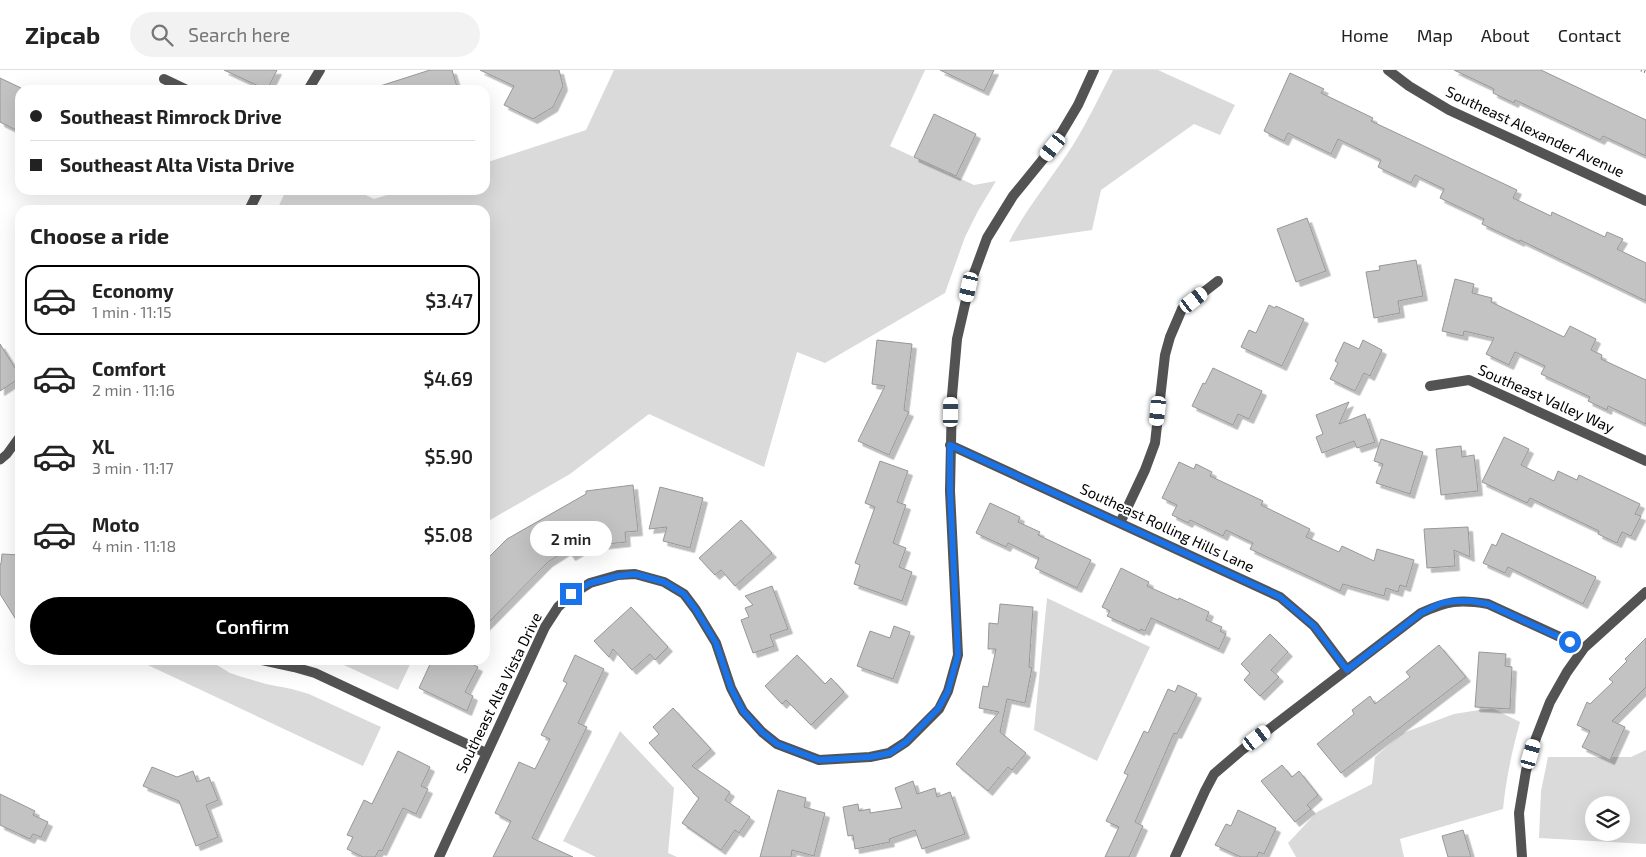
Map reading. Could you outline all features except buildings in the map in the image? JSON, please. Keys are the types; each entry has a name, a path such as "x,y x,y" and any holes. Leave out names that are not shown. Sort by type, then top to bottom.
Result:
{"street":[{"path":"311,85 320,70"},
{"name":"Southeast Alta Vista Drive","path":"439,857 545,627 558,608 571,594 590,583 635,574 664,582 684,594 716,643 731,688 743,711 762,732 777,744 819,760 870,757 890,753 906,742 938,709 948,691 958,655 950,491 950,445 957,339 969,287 987,238 1013,196 1053,147 1078,105 1094,70"},
{"name":"Southeast Alexander Avenue","path":"1388,70 1409,86 1449,110 1646,201"},
{"path":"164,79 176,85"},
{"path":"1120,522 1145,470 1155,443 1165,355 1170,337 1182,309 1218,282"},
{"name":"Southeast Valley Way","path":"1430,386 1469,380 1646,461"},
{"name":"Southeast Rolling Hills Lane","path":"950,445 1280,597 1314,626 1347,670"},
{"path":"1522,857 1519,813 1526,771 1533,746 1550,702 1567,672 1584,648 1646,592"},
{"path":"1175,857 1214,774 1242,750 1421,613 1442,603 1456,601 1488,604 1584,648"},
{"path":"289,665 315,673 486,753"}],"lane":[{"path":"0,460 15,443"}],"path":[{"path":"1641,70 1646,72"}],"shaded area":[{"path":"614,70 925,70 890,146 974,185 996,181 965,237 945,293 825,363 797,352 764,467 649,414 570,474 490,520 490,205 279,205 284,195 366,195 374,199 387,195 490,195 490,161 586,130"},
{"path":"1113,70 1158,70 1235,105 1220,135 1194,124 1101,190 1092,230 1009,242 1073,145"},
{"path":"1047,598 1150,647 1097,761 1034,730"},
{"path":"148,665 217,665 230,673 309,694 381,727 363,766"},
{"path":"344,665 410,665 398,690"},
{"path":"1492,708 1520,722 1514,744 1503,809 1400,839 1404,857 1296,857 1288,843 1317,812 1372,784 1375,757 1403,733 1454,714"},
{"path":"620,731 674,788 668,853 677,857 596,857 563,841"},
{"path":"1646,750 1646,844 1592,841 1630,841 1630,796 1585,796 1585,841 1539,838 1541,791 1548,757 1631,757"}],"route":[{"path":"571,594 590,583 618,576 635,574 664,582 684,594 696,610 716,643 731,688 743,711 762,732 777,744 819,760 870,757 890,753 906,742 938,709 948,691 958,655 953,570 950,445 1280,597 1300,612 1314,626 1347,670 1421,613 1442,603 1456,601 1488,604 1570,642"}]}
